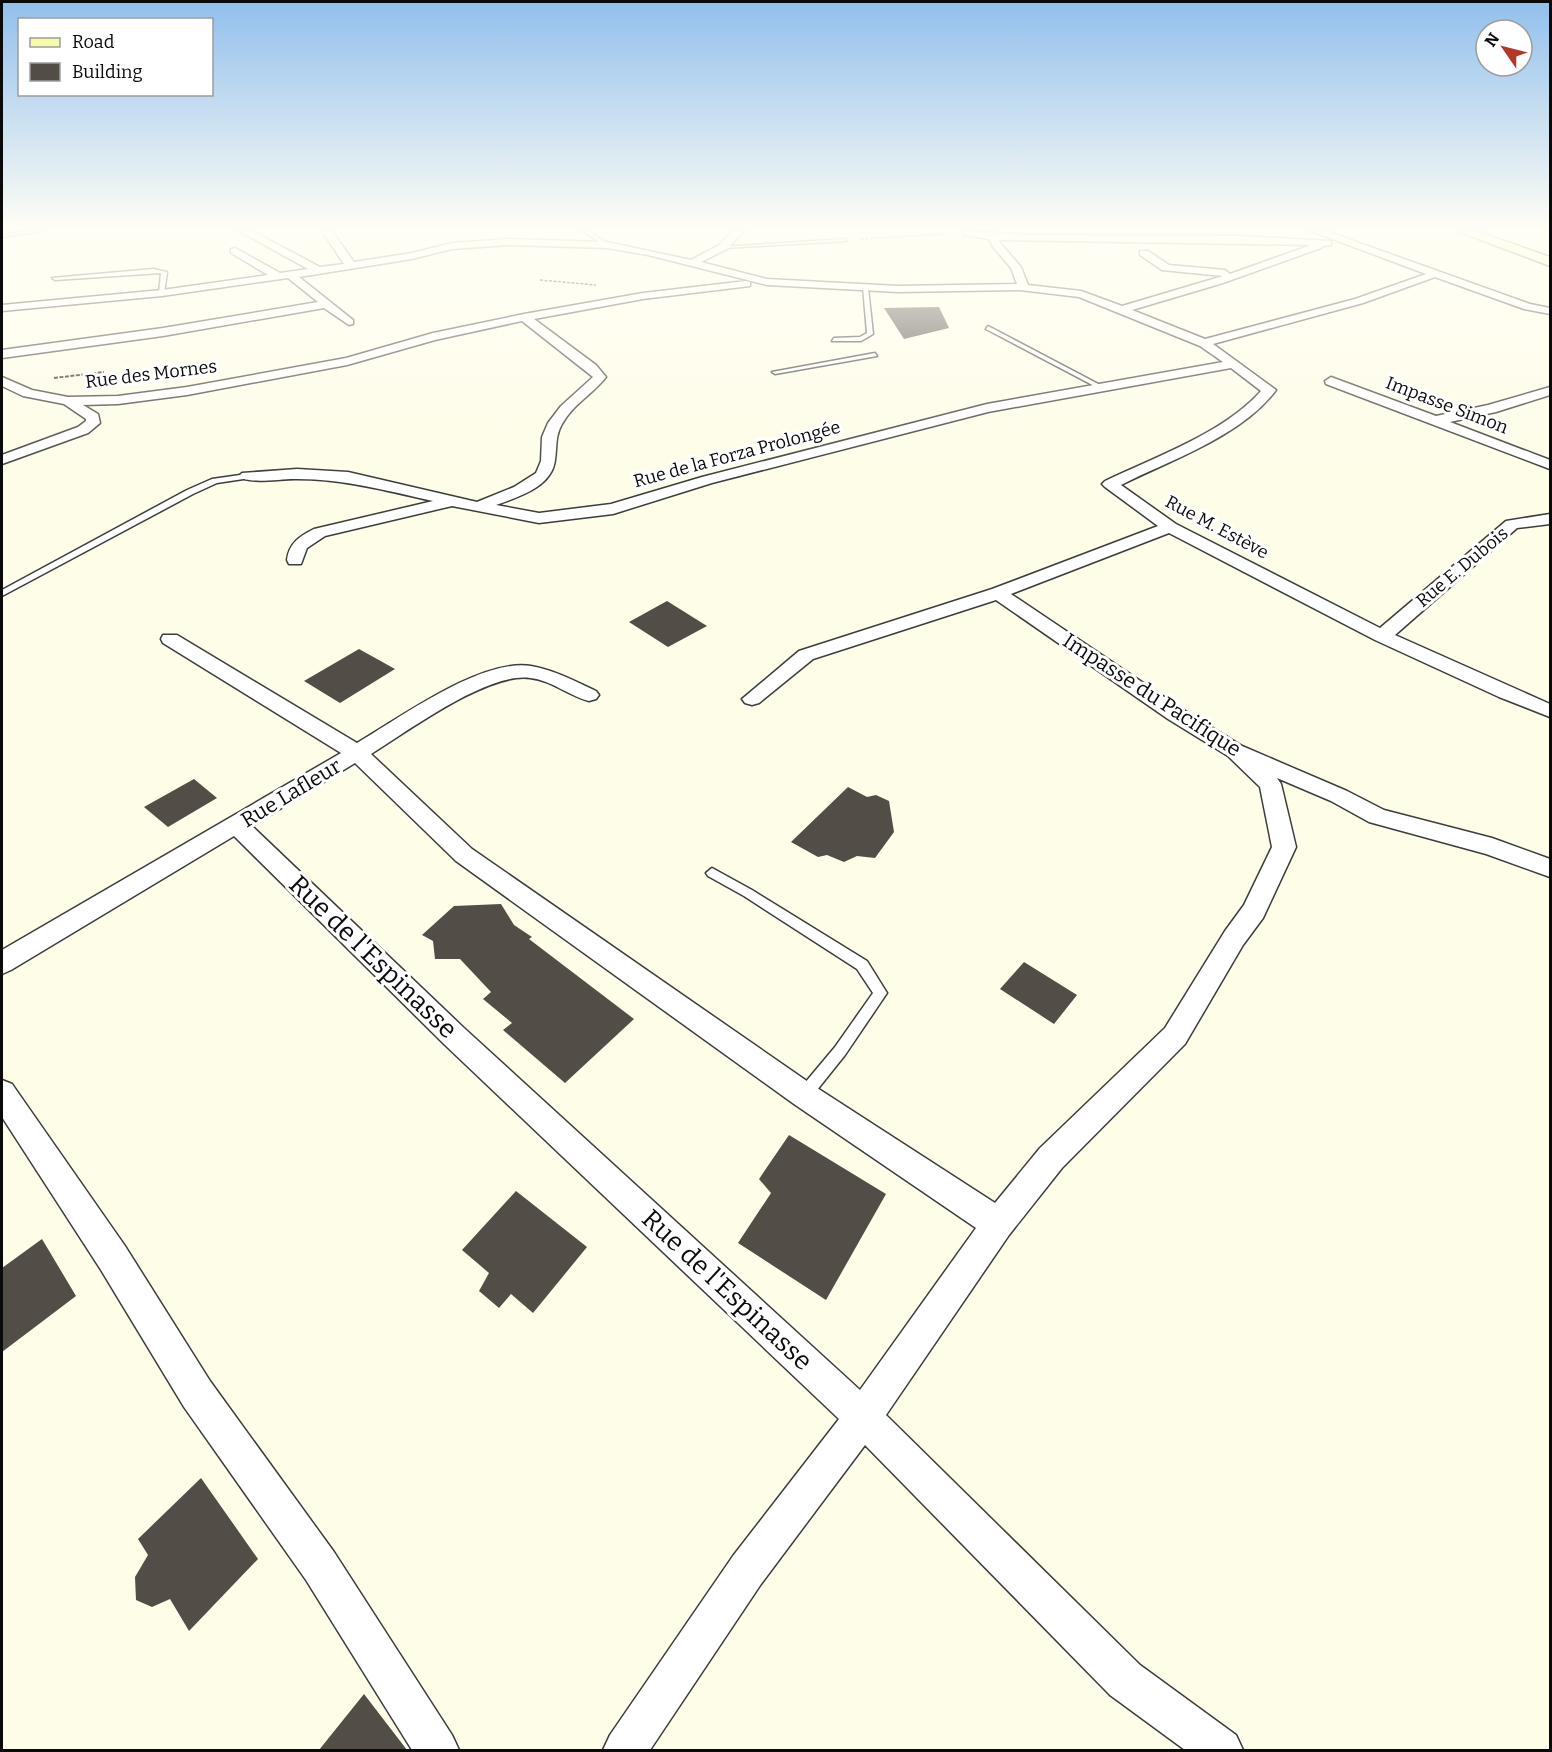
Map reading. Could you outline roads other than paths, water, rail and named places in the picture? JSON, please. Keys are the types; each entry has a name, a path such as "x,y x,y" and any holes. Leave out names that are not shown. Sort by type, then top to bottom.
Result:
{"street":[{"path":"2,354 163,332 276,313"},
{"path":"339,313 349,321"},
{"name":"Rue des Mornes","path":"2,381 28,393 69,401 118,400 187,391 346,361 433,337 548,313"},
{"name":"Rue M. Estève","path":"1129,313 1204,343 1269,390 1262,400 1233,422 1110,484 1170,527 1382,636 1506,693 1551,711"},
{"path":"1204,343 1316,313"},
{"path":"479,507 533,482 543,474 548,464 550,432 573,400 600,377 592,368 524,317"},
{"name":"Rue de la Forza Prolongée","path":"247,476 297,474 348,477 479,507 539,518 613,509 707,480 987,408 1234,364"},
{"name":"Impasse Simon","path":"1330,381 1438,420 1551,465"},
{"path":"1438,420 1491,409 1551,391"},
{"path":"2,396 28,393"},
{"path":"2,460 82,430 93,423 93,417 69,401"},
{"path":"295,561 296,549 303,541 320,532 453,501"},
{"name":"Rue E. Dubois","path":"1382,636 1512,524 1551,519"},
{"path":"752,699 806,655 998,592 1170,527"},
{"name":"Impasse du Pacifique","path":"998,592 1175,714 1235,751 1339,796 1377,816 1492,847 1551,868"},
{"path":"170,639 357,753 464,855 804,1095 998,1224"},
{"name":"Rue Lafleur","path":"2,963 469,686 495,674 517,670 542,673 590,695"},
{"path":"625,1750 747,1570 863,1417 998,1224 1051,1158 1180,1025 1254,911 1284,848 1270,784 1235,751"},
{"name":"Rue de l'Espinasse","path":"237,825 454,1036 863,1417 1125,1680 1221,1750"},
{"path":"2,1094 113,1258 197,1394 320,1566 437,1750"}],"lane":[{"path":"834,340 861,339 870,334 868,313"},
{"path":"988,328 1102,387"},
{"path":"775,372 875,355"},
{"path":"2,593 190,492 215,482 247,476"},
{"path":"712,873 862,965 880,993 840,1051 804,1095"}]}
